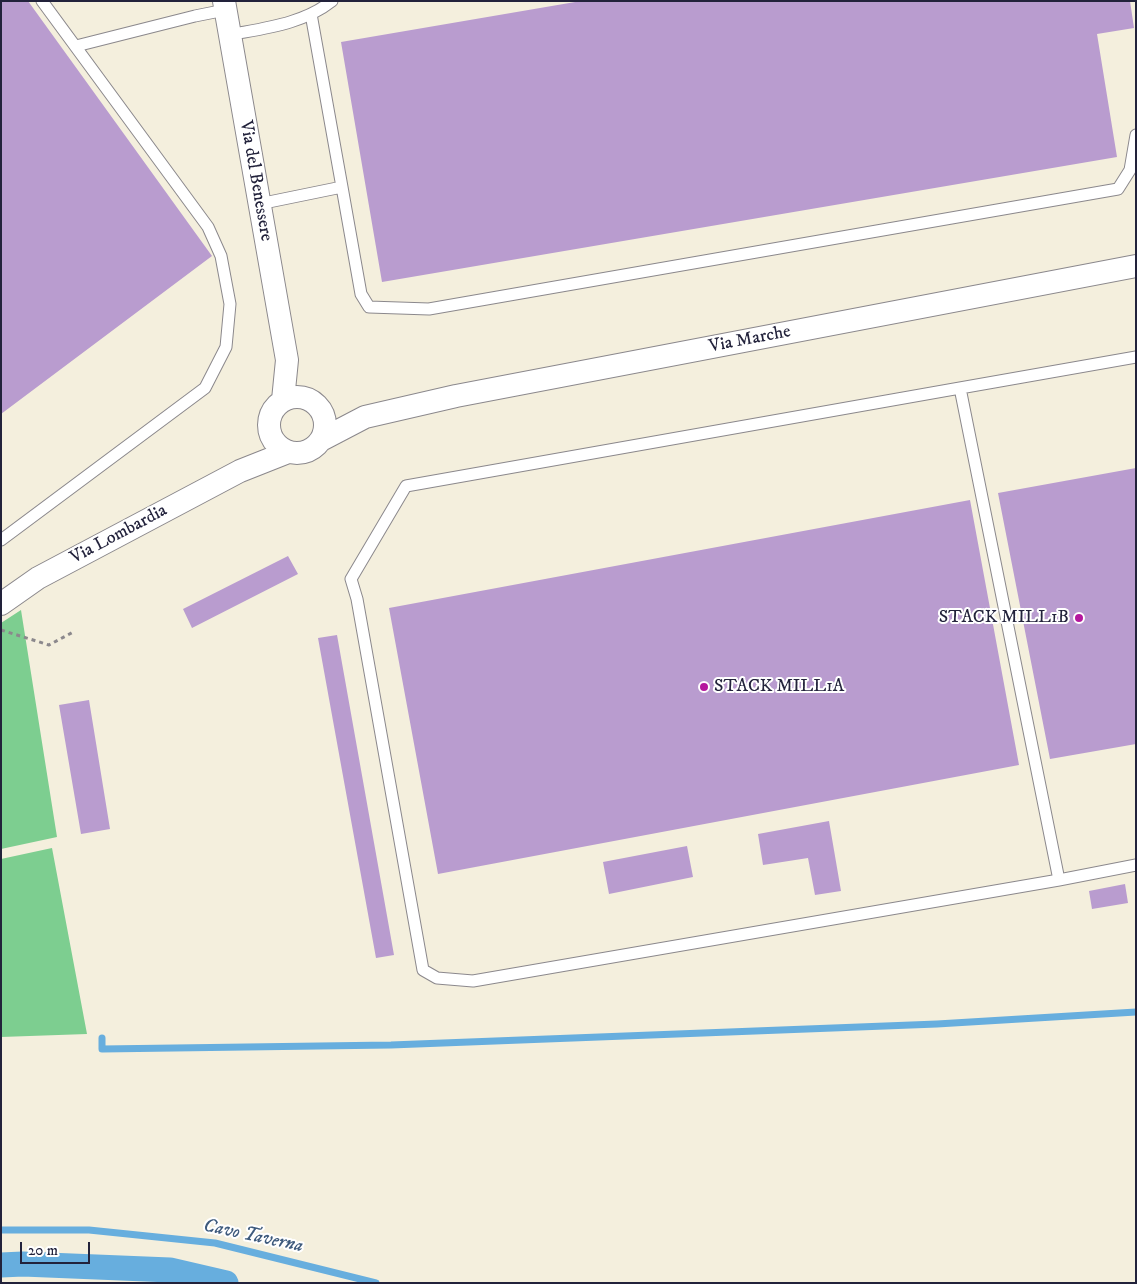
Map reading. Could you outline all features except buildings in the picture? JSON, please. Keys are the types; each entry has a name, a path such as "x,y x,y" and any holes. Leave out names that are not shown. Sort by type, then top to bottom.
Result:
{"street":[{"name":"Via del Benessere","path":"224,6 287,360 283,400"},
{"name":"Via Marche","path":"321,440 365,417 456,396 1136,266"},
{"name":"Via del Benessere","path":"287,360 316,406"},
{"path":"301,397 316,406 325,422 325,431 315,447 307,452 288,452 273,440 269,432 271,414 283,400 301,397"},
{"name":"Via Marche","path":"316,406 365,417"},
{"name":"Via Lombardia","path":"240,471 269,432"},
{"name":"Via Lombardia","path":"1,604 38,578 240,471 288,452"}],"lane":[{"path":"1,540 206,388 226,347 230,304 221,256 208,227 42,1"},
{"path":"230,35 288,24 323,9 332,1"},
{"path":"76,46 195,16 224,6"},
{"path":"311,14 362,294 369,307 429,310 1118,189 1130,170 1136,135"},
{"path":"259,204 342,187"},
{"path":"1136,357 406,486 351,578 357,599 423,970 437,978 473,981 1059,880 1136,865"},
{"path":"960,388 1059,880"}],"path":[{"path":"1,630 49,645 75,631"}],"green space":[{"path":"21,610 57,837 1,849 1,623"},
{"path":"52,848 87,1034 1,1037 1,859"}],"waterway":[{"path":"102,1038 102,1049 391,1045 937,1024 1136,1012"},
{"name":"Cavo Taverna","path":"1,1230 89,1230 215,1243 376,1283"},
{"path":"1,1265 23,1264 170,1270 226,1283"}],"place":[{"name":"STACK MILL1B","path":"1079,618"},
{"name":"STACK MILL1A","path":"704,687"}]}
